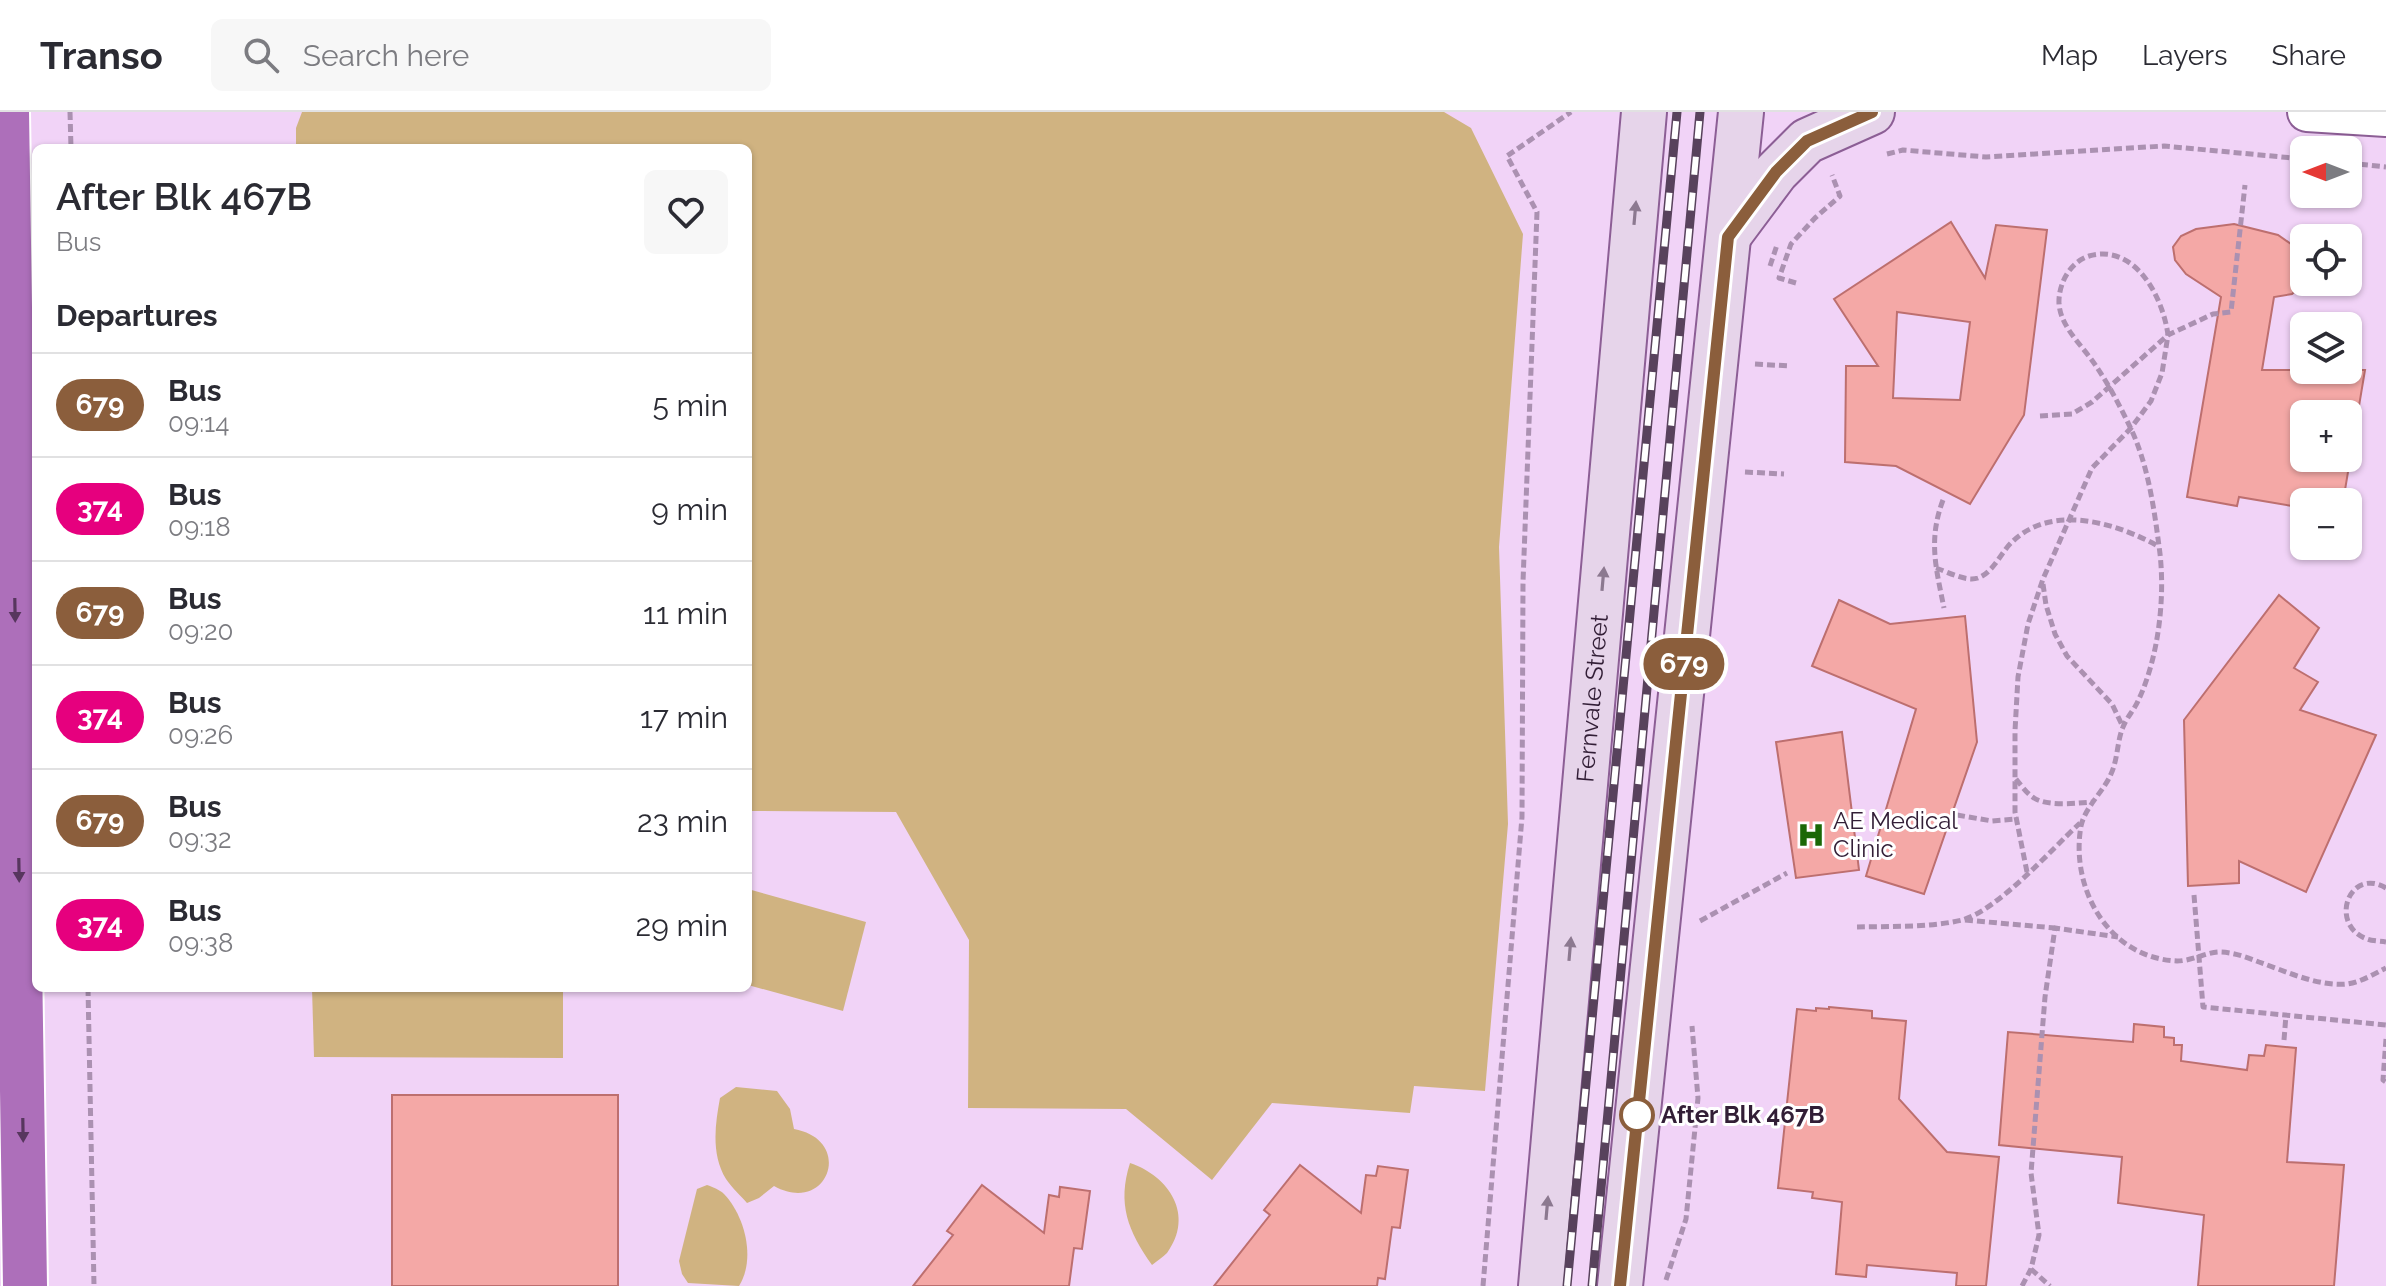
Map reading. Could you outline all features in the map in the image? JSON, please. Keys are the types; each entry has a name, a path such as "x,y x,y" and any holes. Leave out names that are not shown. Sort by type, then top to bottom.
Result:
{"highway":[{"path":"7,112 25,1286"}],"street":[{"name":"Fernvale Street","path":"1541,1286 1644,112"},
{"path":"1620,1286 1741,112"},
{"path":"1728,237 1776,172 1807,141 1872,112"},
{"path":"2307,112 2386,117"}],"path":[{"path":"70,112 71,144"},
{"path":"1483,1286 1522,817 1523,582 1537,212 1507,156 1571,112"},
{"path":"1873,158 1903,150 1986,157 2164,146 2290,158"},
{"path":"2362,164 2386,167"},
{"path":"1796,283 1779,278 1791,244 1840,196 1831,174 1845,168"},
{"path":"2040,416 2072,414 2109,389 2168,335 2213,314 2231,312 2245,185"},
{"path":"1963,919 2009,891 2082,822 2112,774 2123,727 2139,700 2153,660 2162,596 2159,547 2141,453 2131,428 2098,368 2064,324 2059,306 2064,279 2079,261 2103,254 2120,256 2129,261 2155,294 2166,317 2168,335 2162,373 2151,401 2131,428 2092,468 2043,579 2028,624 2018,677 2015,778 2017,819 2027,872"},
{"path":"1754,364 1790,366"},
{"path":"1743,472 1784,474"},
{"path":"1943,500 1934,531 1933,548 1944,608"},
{"path":"1936,568 1977,578 2029,528 2047,522 2100,522 2159,547"},
{"path":"2043,579 2046,605 2055,634 2067,656 2112,704 2123,727"},
{"path":"2015,778 2039,800 2061,804 2094,802"},
{"path":"1957,815 1992,821 2017,819"},
{"path":"2082,822 2079,845 2088,897 2095,911 2128,945 2145,953 2178,961 2215,952 2234,953 2298,975 2338,984 2350,983 2386,968"},
{"path":"1687,928 1787,873"},
{"path":"2385,940 2367,939 2355,931 2348,922 2345,910 2347,897 2353,889 2378,883 2386,888"},
{"path":"2194,895 2203,1007 2386,1025"},
{"path":"1857,927 1910,926 1963,919 2118,937"},
{"path":"2022,1286 2031,1269 2039,1235 2031,1173 2045,997 2055,928"},
{"path":"88,992 94,1286"},
{"path":"2284,1040 2286,1015"},
{"path":"2386,1039 2383,1080 2386,1082"},
{"path":"1664,1286 1686,1219 1698,1098"},
{"path":"2031,1269 2050,1286"}],"shaded area":[{"path":"302,112 1444,112 1471,128 1523,234 1499,547 1508,824 1485,1091 1414,1086 1410,1113 1272,1103 1212,1180 1126,1109 968,1108 969,940 896,812 752,811 752,144 296,144 296,128"},
{"path":"752,890 866,922 843,1011 752,986"},
{"path":"312,992 563,992 563,1058 314,1057"},
{"path":"736,1087 777,1091 790,1109 794,1129 813,1136 824,1147 829,1160 827,1173 820,1184 808,1191 793,1193 774,1186 747,1203 731,1186 718,1160 716,1129 720,1098"},
{"path":"1130,1163 1156,1177 1166,1187 1178,1211 1179,1225 1175,1239 1167,1253 1152,1265 1127,1217 1125,1191"},
{"path":"707,1185 724,1194 731,1203 746,1238 747,1263 739,1286 688,1283 682,1274 679,1261 697,1189"}],"building":[{"path":"1951,222 1985,278 1996,225 2047,230 2024,415 1970,504 1896,466 1845,462 1846,366 1878,366 1834,299","holes":["1897,312 1970,322 1960,400 1893,398"]},
{"path":"2234,224 2278,235 2290,243 2290,294 2274,297 2262,370 2290,370 2290,384 2362,384 2362,370 2365,370 2360,400 2290,400 2290,472 2348,472 2345,488 2290,488 2290,506 2239,497 2237,506 2187,497 2221,297 2186,274 2175,260 2173,247 2181,236 2196,229"},
{"path":"2279,595 2319,628 2294,668 2318,682 2300,710 2376,735 2306,892 2239,861 2239,883 2188,886 2184,720"},
{"path":"1839,600 1890,624 1965,616 1977,742 1924,894 1866,876 1916,709 1812,666"},
{"path":"1842,732 1859,870 1796,878 1776,742"},
{"path":"1816,1008 1872,1011 1872,1018 1906,1021 1899,1099 1947,1152 1999,1157 1986,1286 1956,1286 1957,1273 1867,1265 1866,1277 1836,1274 1842,1202 1812,1198 1813,1192 1778,1188 1797,1009 1816,1011"},
{"path":"2134,1024 2164,1027 2164,1037 2174,1038 2174,1045 2182,1045 2181,1061 2247,1070 2249,1055 2264,1056 2266,1045 2296,1048 2287,1162 2344,1165 2334,1286 2198,1286 2204,1215 2118,1203 2122,1157 1999,1145 2008,1032 2133,1042"},
{"path":"392,1095 618,1095 618,1286 392,1286"},
{"path":"1300,1165 1361,1213 1366,1175 1376,1176 1378,1166 1408,1170 1400,1228 1392,1227 1385,1279 1378,1278 1377,1286 1214,1286 1270,1215 1264,1210"},
{"path":"982,1185 1044,1233 1049,1195 1059,1197 1060,1187 1090,1191 1082,1249 1074,1248 1069,1286 913,1286 953,1235 947,1231"}],"railway":[{"path":"1567,1286 1677,112"},
{"path":"1592,1286 1700,112"}],"bus line":[{"name":"679","path":"1620,1286 1728,237 1776,172 1807,141 1872,112"}],"place":[{"name":"AE Medical Clinic","path":"1811,835"},
{"name":"After Blk 467B","path":"1637,1115"}]}
